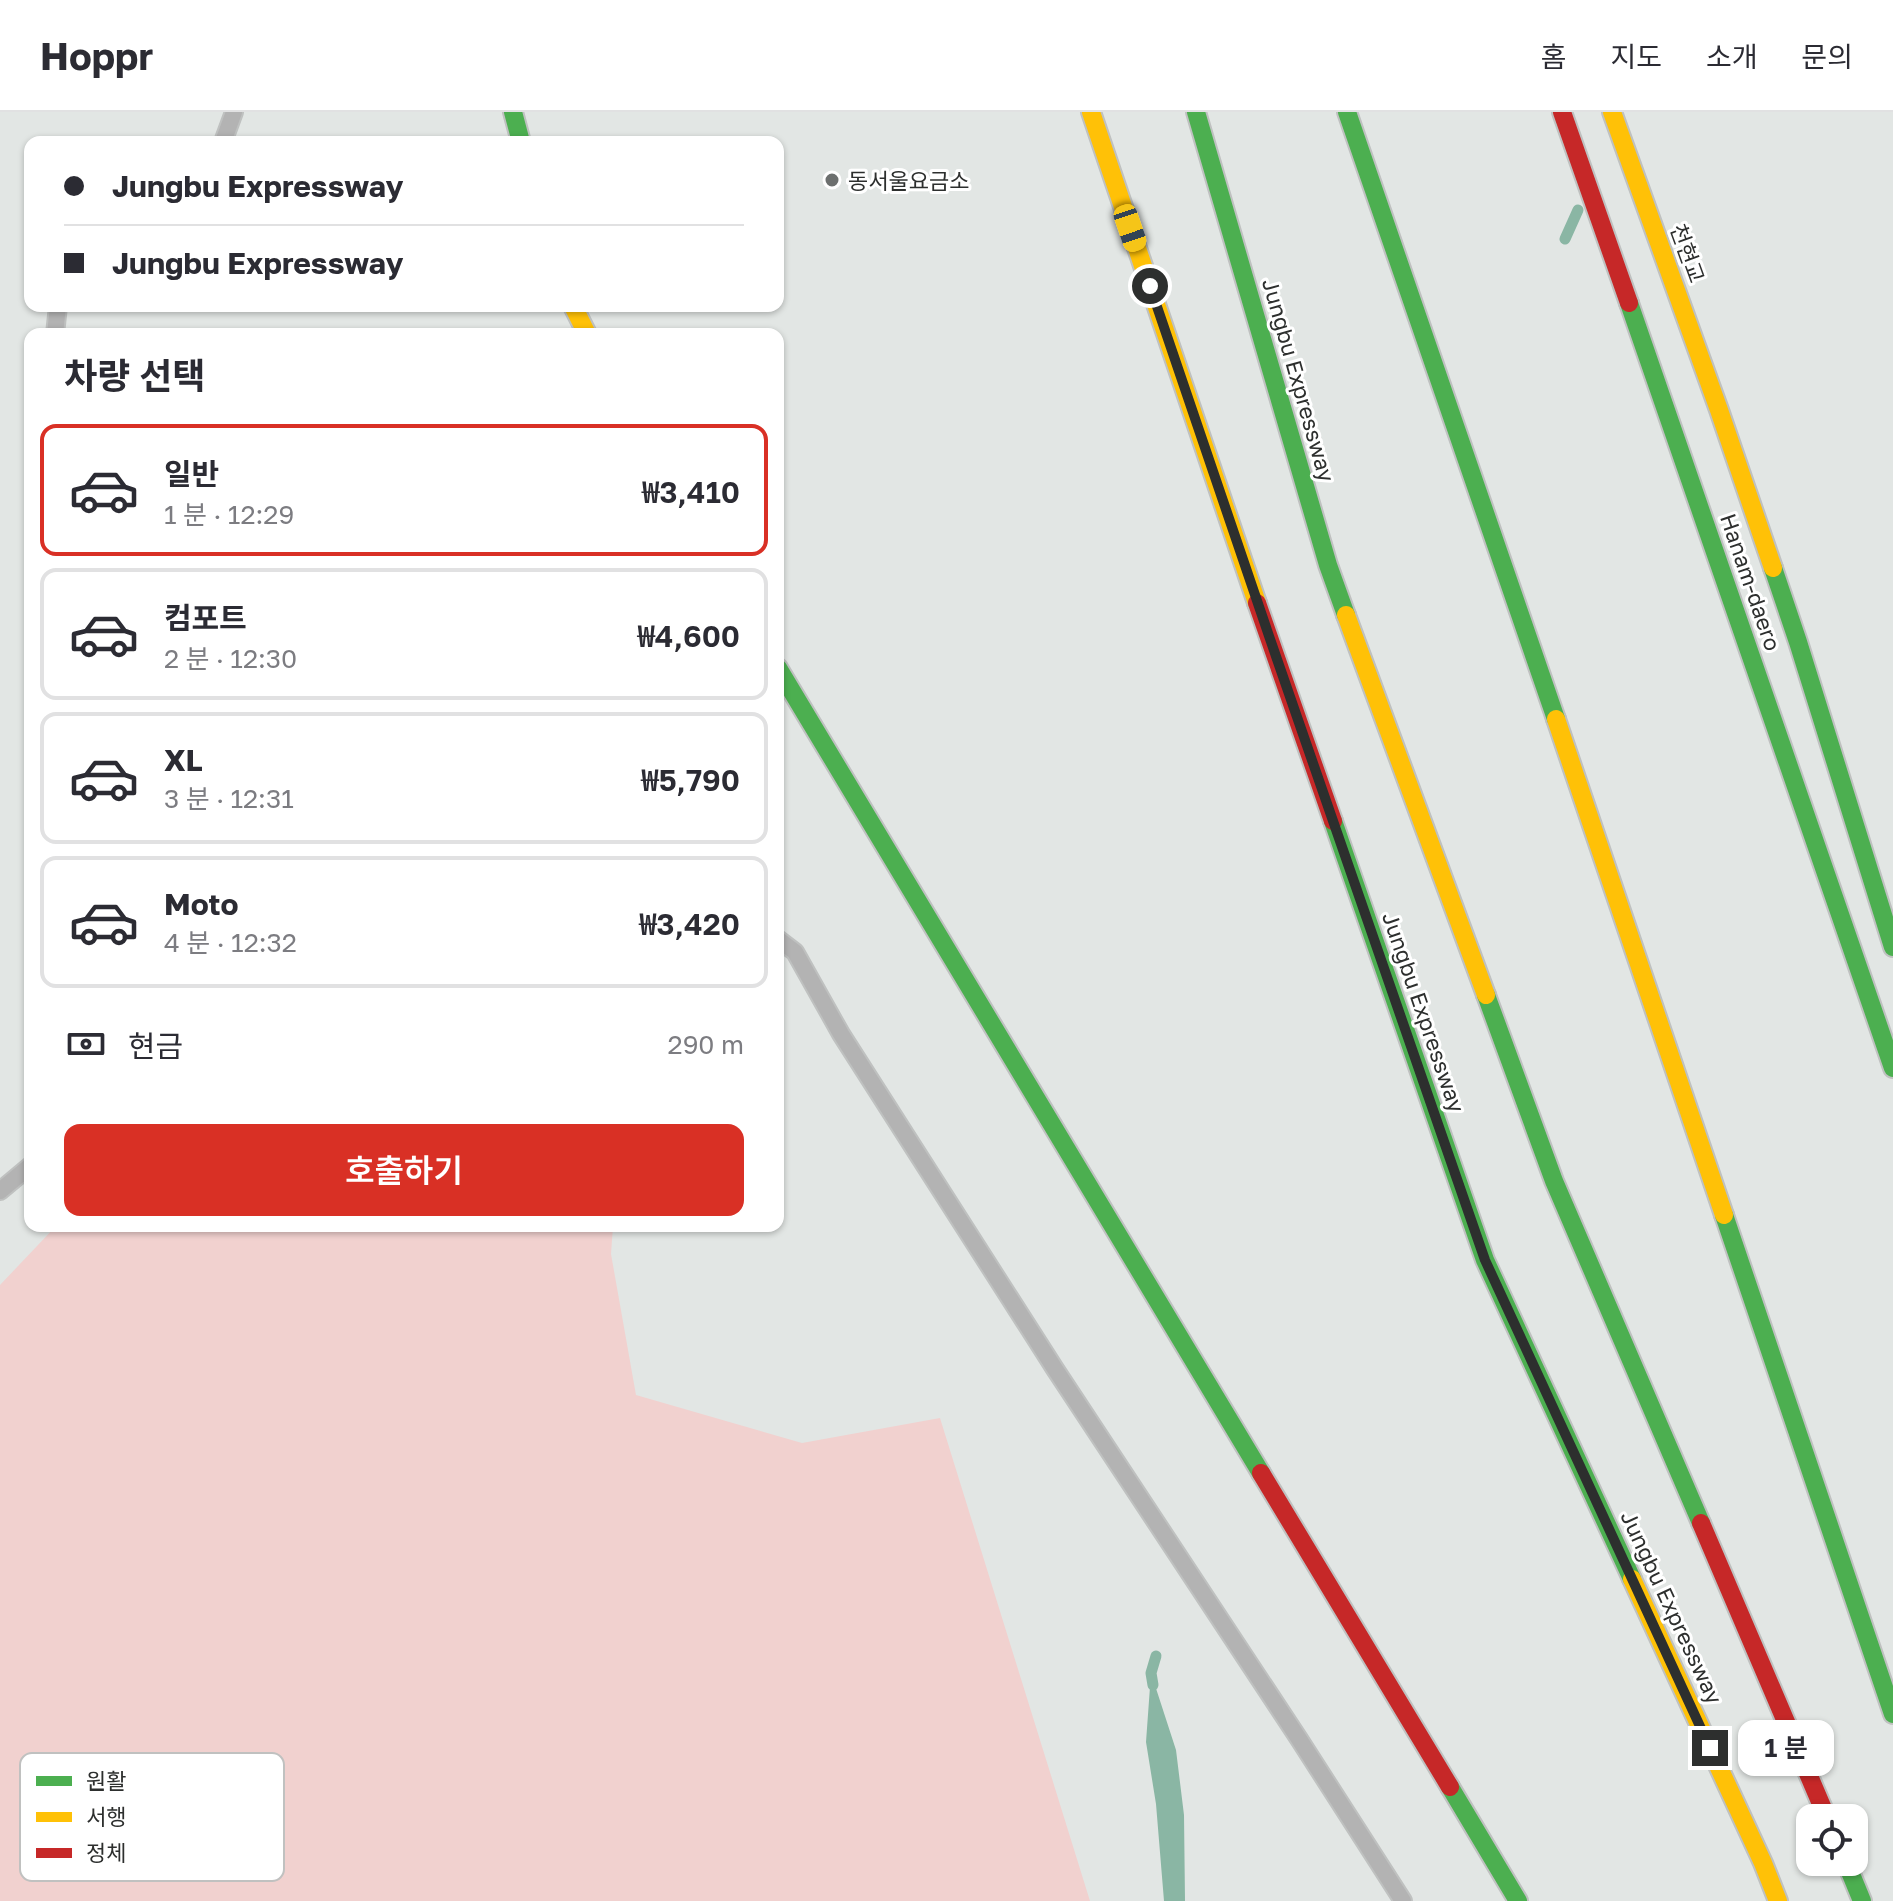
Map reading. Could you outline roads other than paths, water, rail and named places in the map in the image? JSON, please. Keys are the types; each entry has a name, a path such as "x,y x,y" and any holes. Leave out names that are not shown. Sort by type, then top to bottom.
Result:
{"main road":[{"path":"513,112 519,136"},
{"name":"Jungbu Expressway","path":"1091,112 1485,1260 1778,1901"},
{"name":"Jungbu Expressway","path":"1196,112 1328,565 1554,1181 1821,1804"},
{"path":"1347,112 1549,696 1893,1714"},
{"name":"Hanam-daero","path":"1562,112 1893,1068"},
{"name":"천현교","path":"1612,112 1719,410"},
{"name":"Hanam-daero","path":"1719,410 1798,642 1893,947"},
{"path":"784,678 1518,1901"},
{"path":"1852,1876 1862,1901"}],"lane":[{"path":"225,136 234,112"},
{"path":"784,944 795,952 841,1034 1038,1343 1403,1901"},
{"path":"0,1191 24,1171"}],"waterway":[{"path":"1565,239 1578,210"},
{"path":"1153,1685 1151,1673 1156,1656"}],"place":[{"name":"동서울요금소","path":"832,180"}]}
